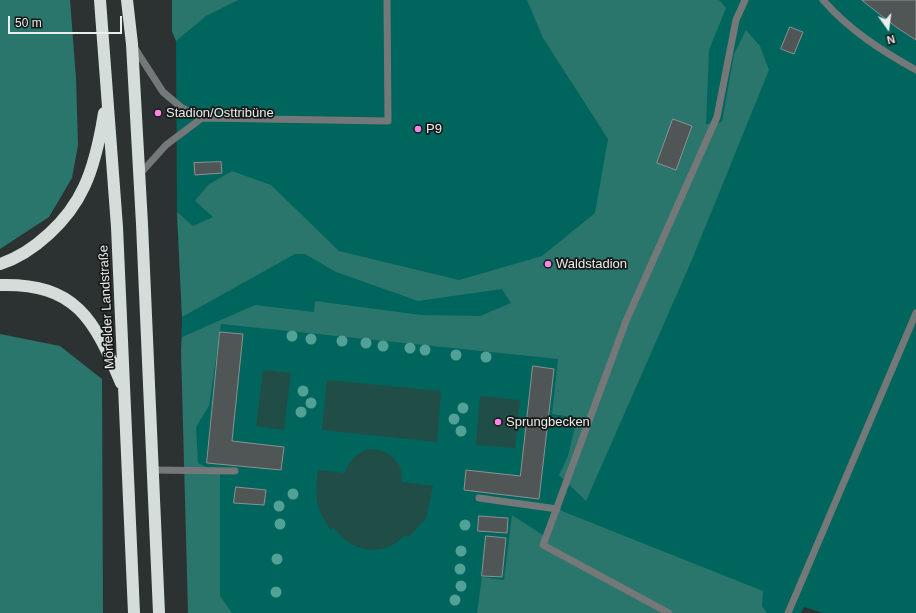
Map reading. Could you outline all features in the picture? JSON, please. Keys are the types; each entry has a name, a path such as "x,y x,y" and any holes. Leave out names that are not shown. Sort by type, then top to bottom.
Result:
{"highway":[{"name":"Mörfelder Landstraße","path":"100,0 117,227 134,613"},
{"path":"127,0 132,44"},
{"path":"132,0 132,44 159,613"},
{"path":"0,264 23,253 43,239 73,206 84,188 99,142 108,95"},
{"path":"0,286 26,285 48,291 76,305 97,330 124,391"}],"lane":[{"path":"132,44 163,92 182,108 202,118 388,121 387,0"},
{"path":"669,613 543,544 626,321 717,117 736,20 745,0"},
{"path":"823,0 838,18 878,47 916,70"},
{"path":"139,175 166,145 202,118"},
{"path":"788,613 916,313"},
{"path":"153,470 235,471"},
{"path":"479,498 557,509"}],"shaded area":[{"path":"0,0 70,0 76,78 78,145 72,178 49,217 0,249"},
{"name":"Waldstadion","path":"172,0 916,0 916,613 823,613 804,607 801,613 190,613 181,350 182,317 177,212 176,41 172,31"},
{"path":"172,0 238,0 206,16 176,41 172,31"},
{"path":"527,0 719,0 726,8 709,50 706,124 722,122 734,54 746,30 760,46 769,70 691,262 586,501 559,475 568,456 577,418 552,414 558,359 221,324 209,406 196,427 198,463 220,474 220,596 232,613 188,613 181,350 182,337 255,305 314,312 315,301 421,315 480,316 511,303 502,289 418,301 336,272 305,254 295,254 182,317 177,212 193,226 213,217 195,201 208,185 232,171 271,185 339,251 459,280 542,256 595,213 608,139 543,38"},
{"path":"0,334 60,346 102,379 103,613 0,613"},
{"path":"263,370 291,373 284,430 256,426"},
{"path":"327,380 441,391 437,442 322,430"},
{"name":"Sprungbecken","path":"480,396 520,400 515,448 476,445"},
{"path":"368,449 382,451 393,457 400,468 402,482 433,486 426,518 409,537 405,535 388,547 368,550 349,543 334,528 330,529 321,514 317,501 316,488 318,470 345,473 353,458 359,453"},
{"path":"557,509 763,591 762,606 767,613 477,613 482,577 504,580 512,515 546,537"}],"building":[{"path":"862,0 916,0 916,40 896,27"},
{"path":"790,27 803,32 794,54 781,49"},
{"path":"673,119 692,126 676,170 657,163"},
{"path":"221,162 222,173 195,175 194,163"},
{"path":"220,332 243,334 232,441 284,447 281,470 207,463"},
{"path":"533,366 554,369 539,499 464,490 466,470 520,476"},
{"path":"236,487 266,490 264,505 234,503"},
{"path":"479,516 508,518 507,533 478,531"},
{"path":"486,536 506,538 502,577 482,576"}],"place":[{"name":"Stadion/Osttribüne","path":"158,113"},
{"name":"P9","path":"418,129"},
{"name":"Waldstadion","path":"548,264"},
{"name":"Sprungbecken","path":"498,422"}]}
